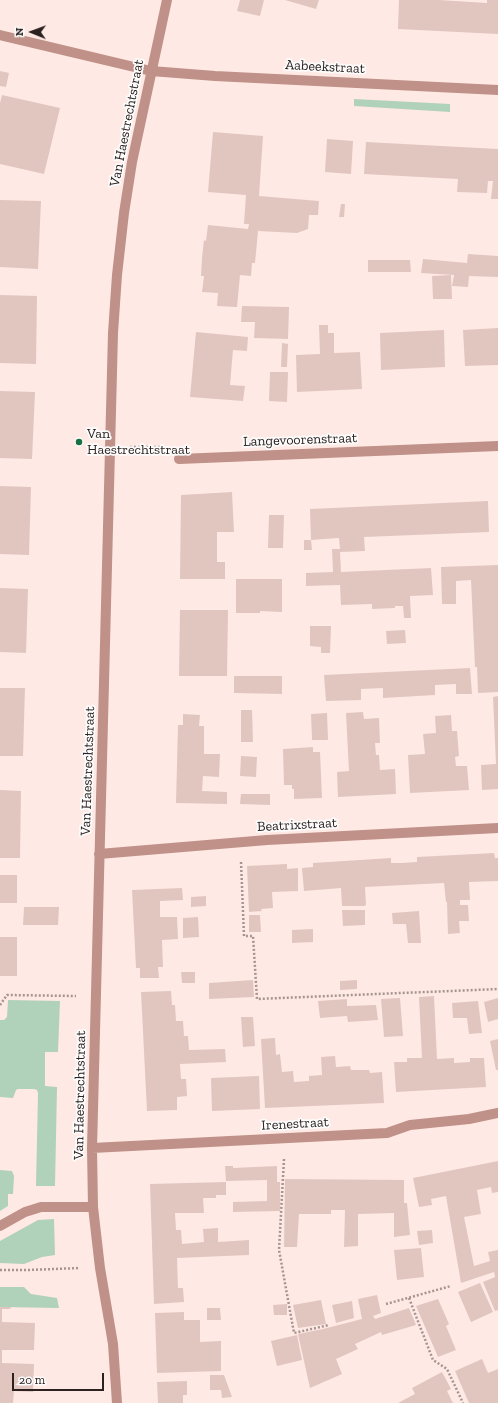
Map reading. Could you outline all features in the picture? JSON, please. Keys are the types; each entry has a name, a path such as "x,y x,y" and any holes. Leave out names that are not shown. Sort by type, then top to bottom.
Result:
{"street":[{"name":"Van Haestrechtstraat","path":"117,1403 113,1344 100,1268 93,1207 92,1148 112,333 124,213 132,162 167,0"},
{"name":"Aabeekstraat","path":"0,35 151,71 215,76 498,90"},
{"name":"Langevoorenstraat","path":"179,459 498,446"},
{"name":"Beatrixstraat","path":"99,854 240,842 498,828"},
{"name":"Irenestraat","path":"92,1148 388,1133 410,1125 469,1119 498,1113"},
{"path":"0,1226 25,1212 41,1208 93,1207"}],"path":[{"path":"110,448 171,446 179,459"},
{"path":"240,842 244,936 253,936 257,999 498,989"},
{"path":"0,1005 7,995 95,996"},
{"path":"284,1138 279,1250 294,1333 329,1325"},
{"path":"0,1270 100,1268"},
{"path":"386,1304 451,1286"},
{"path":"409,1298 434,1360 447,1369 463,1403"}],"green space":[{"path":"354,99 450,104 450,112 354,106"},
{"path":"8,1000 60,1001 58,1052 45,1052 45,1086 57,1087 55,1186 36,1186 37,1090 18,1089 16,1090 13,1098 0,1097 0,1020 4,1020 7,1017"},
{"path":"0,1170 12,1171 14,1176 13,1194 8,1194 8,1206 0,1211"},
{"path":"54,1219 55,1255 42,1257 24,1264 0,1263 0,1241 38,1220"},
{"path":"0,1287 24,1287 31,1294 57,1298 59,1308 0,1307"}],"building":[{"path":"240,0 264,0 260,16 237,11"},
{"path":"285,0 319,0 316,9"},
{"path":"399,0 439,0 487,3 487,0 498,0 498,34 398,29"},
{"path":"0,71 9,73 6,87 0,86"},
{"path":"2,95 60,108 44,174 0,164 0,103"},
{"path":"213,132 263,136 259,196 319,201 318,215 309,215 308,229 297,233 258,231 255,263 252,263 251,276 240,275 237,307 217,306 218,293 202,292 204,276 201,276 202,258 204,240 206,241 208,225 248,229 249,224 244,224 246,195 208,192"},
{"path":"327,139 353,141 351,174 325,172"},
{"path":"366,142 498,149 498,199 491,199 493,181 488,181 487,193 457,192 458,179 364,174"},
{"path":"0,200 41,201 38,269 0,267"},
{"path":"341,204 345,204 344,217 339,217"},
{"path":"468,254 498,256 498,277 469,276 468,287 452,286 454,275 421,273 423,259 467,263"},
{"path":"368,260 410,260 411,272 368,272"},
{"path":"451,275 452,299 433,299 432,276"},
{"path":"0,295 37,296 36,364 0,363"},
{"path":"242,306 289,307 288,339 254,338 255,322 241,322"},
{"path":"319,325 328,325 328,333 334,333 334,353 360,352 362,389 297,392 296,355 320,354"},
{"path":"498,328 498,365 465,366 463,330"},
{"path":"444,330 445,367 381,370 380,333"},
{"path":"196,332 248,337 247,351 233,350 230,385 245,386 243,401 190,397"},
{"path":"282,343 288,344 287,367 281,367"},
{"path":"270,372 288,372 287,402 269,401"},
{"path":"0,391 35,392 32,459 0,458"},
{"path":"0,486 31,487 29,555 0,554"},
{"path":"232,492 234,532 217,532 217,562 225,562 225,579 180,579 181,495"},
{"path":"488,501 489,532 364,537 365,551 340,552 341,572 431,568 433,595 410,596 411,618 404,618 403,606 395,606 395,608 372,609 372,604 341,605 340,585 306,586 306,573 333,572 332,549 340,549 339,538 311,540 310,509"},
{"path":"269,515 284,515 283,548 268,548"},
{"path":"304,540 311,540 312,550 304,550"},
{"path":"498,565 498,692 478,693 477,667 475,667 471,580 456,581 456,604 442,604 441,567"},
{"path":"236,579 282,579 282,612 260,611 260,613 236,613"},
{"path":"0,588 28,589 26,653 0,652"},
{"path":"180,610 228,610 227,676 179,676"},
{"path":"310,626 331,626 330,653 321,653 321,647 310,646"},
{"path":"405,630 406,643 387,644 386,631"},
{"path":"470,668 472,694 456,694 456,684 435,685 435,695 383,698 383,688 361,689 361,700 326,701 324,675"},
{"path":"234,676 282,676 282,694 234,693"},
{"path":"0,688 25,688 23,756 0,756"},
{"path":"498,696 498,789 482,790 481,765 496,764 493,697"},
{"path":"241,710 252,710 253,742 241,742"},
{"path":"363,712 364,719 379,718 380,743 375,743 376,755 379,755 380,770 395,769 396,794 338,797 337,772 349,771 346,713"},
{"path":"327,713 328,740 312,740 311,714"},
{"path":"183,714 200,715 199,726 204,726 204,754 220,754 219,777 203,776 202,791 227,792 227,804 176,803 178,725 183,725"},
{"path":"451,715 452,731 457,731 459,756 455,757 456,766 467,766 469,790 410,793 408,755 425,754 423,734 436,733 435,716"},
{"path":"313,747 313,752 320,752 322,798 294,799 294,789 292,789 292,785 284,785 283,749"},
{"path":"241,756 257,757 256,777 240,776"},
{"path":"0,790 21,791 20,858 0,858"},
{"path":"241,794 270,794 270,805 240,804"},
{"path":"494,853 495,858 498,858 498,881 469,882 470,900 460,900 460,905 468,905 469,921 459,921 460,933 448,934 447,902 444,883 365,887 366,905 364,906 342,906 341,888 304,891 302,868 313,867 313,863 391,858 391,863 401,863 417,862 417,857"},
{"path":"287,864 287,869 298,868 298,891 272,892 273,908 249,912 247,866"},
{"path":"0,875 17,875 17,903 0,903"},
{"path":"182,888 183,900 160,901 160,917 177,917 178,939 162,940 163,967 158,967 159,978 140,978 140,968 136,968 132,890"},
{"path":"206,896 206,906 191,907 191,897"},
{"path":"24,907 59,907 58,925 23,925"},
{"path":"342,910 365,910 365,925 343,926"},
{"path":"419,911 421,943 408,943 406,924 393,924 392,913"},
{"path":"249,915 260,915 261,932 249,932"},
{"path":"198,917 199,937 183,938 183,918"},
{"path":"313,929 313,942 292,943 292,930"},
{"path":"0,937 17,937 17,976 0,976"},
{"path":"181,972 195,972 195,983 182,983"},
{"path":"253,980 254,997 209,999 209,983"},
{"path":"357,980 357,989 340,990 340,981"},
{"path":"171,991 172,1005 175,1005 176,1021 183,1021 184,1036 188,1036 189,1050 225,1049 226,1062 180,1064 181,1079 186,1079 187,1096 177,1097 177,1110 147,1111 141,992"},
{"path":"434,996 437,1059 454,1058 454,1063 470,1062 470,1058 484,1058 486,1087 396,1092 394,1062 407,1062 407,1058 422,1058 419,997"},
{"path":"400,998 403,1036 384,1037 381,999"},
{"path":"498,998 498,1019 488,1022 484,1002"},
{"path":"347,999 347,1006 376,1005 378,1020 348,1022 347,1016 320,1018 318,1001"},
{"path":"478,1001 482,1033 469,1034 467,1018 453,1018 452,1003"},
{"path":"241,1017 253,1017 255,1046 243,1047"},
{"path":"275,1038 276,1055 280,1054 282,1072 293,1071 294,1082 309,1081 309,1076 322,1075 321,1057 335,1056 336,1067 350,1066 351,1070 369,1070 370,1073 382,1072 384,1103 265,1108 261,1039"},
{"path":"498,1039 498,1070 496,1070 490,1041"},
{"path":"259,1076 260,1109 212,1111 211,1078"},
{"path":"498,1161 498,1192 492,1193 491,1187 477,1190 481,1214 464,1217 474,1266 490,1261 488,1252 498,1250 498,1310 495,1311 483,1282 495,1277 494,1272 461,1283 446,1196 431,1199 432,1205 419,1207 413,1178"},
{"path":"225,1166 233,1166 233,1168 277,1166 277,1182 280,1182 280,1211 233,1212 233,1202 267,1201 267,1180 226,1181"},
{"path":"285,1179 404,1180 404,1203 407,1203 410,1235 394,1237 394,1213 358,1214 358,1246 344,1247 345,1210 331,1210 331,1214 299,1214 297,1247 284,1247"},
{"path":"226,1182 226,1195 216,1195 216,1198 203,1198 204,1213 175,1213 176,1230 181,1230 182,1244 204,1242 203,1229 218,1228 218,1242 249,1240 249,1255 177,1258 178,1288 183,1288 184,1302 154,1304 150,1184"},
{"path":"432,1230 433,1243 419,1245 417,1231"},
{"path":"421,1248 424,1277 397,1280 394,1250"},
{"path":"480,1283 493,1312 471,1322 458,1292"},
{"path":"377,1295 381,1313 373,1316 375,1319 409,1308 416,1325 382,1335 381,1332 355,1344 358,1349 336,1359 342,1374 310,1388 298,1334 362,1319 358,1299"},
{"path":"438,1299 449,1324 446,1326 456,1350 438,1357 416,1306"},
{"path":"321,1300 326,1324 298,1328 293,1305"},
{"path":"352,1301 354,1318 336,1323 332,1305"},
{"path":"287,1304 287,1315 274,1315 273,1305"},
{"path":"0,1307 11,1307 10,1309 2,1309 2,1322 35,1323 34,1350 2,1350 2,1363 34,1364 33,1392 14,1391 13,1403 0,1403"},
{"path":"207,1308 220,1308 221,1320 207,1320"},
{"path":"184,1312 184,1320 200,1320 200,1342 221,1341 221,1371 157,1373 155,1313"},
{"path":"297,1335 302,1360 277,1366 271,1341"},
{"path":"482,1359 488,1373 498,1369 498,1403 469,1403 455,1371"},
{"path":"442,1372 451,1389 447,1391 453,1403 398,1403 415,1394 412,1388"},
{"path":"210,1375 224,1375 232,1397 222,1398 221,1390 210,1390"},
{"path":"187,1381 187,1395 183,1395 183,1403 158,1403 157,1382"}],"place":[{"name":"Van Haestrechtstraat","path":"79,442"}]}
